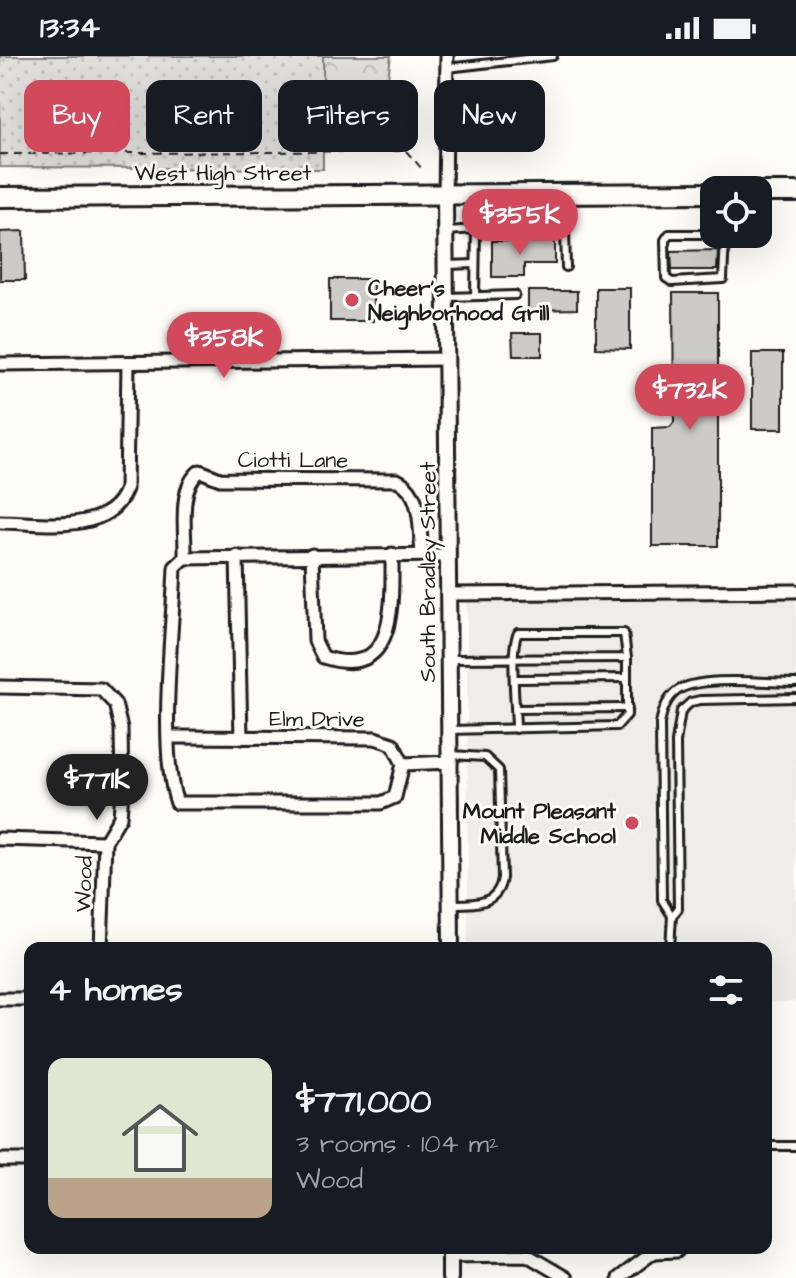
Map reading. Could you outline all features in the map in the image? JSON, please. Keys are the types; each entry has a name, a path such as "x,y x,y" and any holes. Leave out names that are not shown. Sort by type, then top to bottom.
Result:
{"main road":[{"path":"772,192 796,192"},
{"name":"West High Street","path":"0,197 700,193"}],"street":[{"path":"445,196 447,62"},
{"name":"South Bradley Street","path":"445,196 451,942"},
{"path":"0,364 447,359"},
{"path":"0,522 79,522 104,517 121,503 126,489 128,363"},
{"name":"Ciotti Lane","path":"185,558 186,491 190,478 200,471 220,479 397,480 408,485 415,496 422,553"},
{"path":"312,555 315,641 323,657 354,663 368,658 386,634 392,605 392,554"},
{"path":"448,555 185,558 175,567 169,737 171,786 177,803 381,803 395,797 403,764 451,759"},
{"path":"237,556 241,738"},
{"path":"448,594 796,591"},
{"name":"Wood","path":"0,687 101,689 115,704 121,728 120,817 105,842 101,942"},
{"name":"Elm Drive","path":"169,737 375,738 393,744 403,764"},
{"path":"0,839 105,842"},
{"path":"0,999 24,999"},
{"path":"0,1160 24,1160"},
{"path":"450,1254 450,1278"},
{"path":"534,1254 566,1278"},
{"path":"619,1278 647,1254"}],"lane":[{"path":"447,62 553,56"},
{"path":"564,195 566,267"},
{"path":"446,231 565,228"},
{"path":"475,296 476,229"},
{"path":"669,234 715,234 725,239 723,279 672,282 666,278 665,240 669,234"},
{"path":"446,265 475,264"},
{"path":"447,297 515,295"},
{"path":"450,730 611,728 621,723 628,708 624,633 524,632 515,638 516,729"},
{"path":"449,659 627,658"},
{"path":"516,679 627,678"},
{"path":"670,942 672,916 662,900 660,724 665,705 677,691 698,683 796,683"},
{"path":"672,916 678,909 676,742 681,711 691,702 700,700 796,698"},
{"path":"516,709 628,708"},
{"path":"450,904 486,902 497,893 502,878 499,770 485,757 451,759"},
{"path":"772,1146 796,1146"}],"path":[{"path":"0,154 406,151 424,171"}],"shaded area":[{"name":"Mount Pleasant Middle School","path":"796,597 796,1002 772,1002 772,942 468,942 467,600"}],"green space":[{"path":"0,56 323,56 323,80 278,80 278,152 323,152 323,169 0,167"},
{"path":"7,56 391,56 388,80 278,80 278,150 262,150 262,80 146,80 146,148 130,148 130,80 39,80"}],"building":[{"path":"24,231 25,280 0,280 0,232"},
{"path":"492,241 555,241 555,264 524,264 524,277 492,277"},
{"path":"718,250 717,270 672,270 671,251"},
{"name":"Cheer's Neighborhood Grill","path":"330,279 373,279 373,321 330,321"},
{"path":"596,288 630,288 630,349 596,348"},
{"path":"528,291 577,291 577,309 528,310"},
{"path":"673,293 718,293 718,546 652,546 652,428 670,427 674,422"},
{"path":"512,333 542,333 542,356 513,356"},
{"path":"752,353 783,353 783,429 752,429"}],"place":[{"name":"Cheer's Neighborhood Grill","path":"352,300"},
{"name":"Mount Pleasant Middle School","path":"632,823"}]}
